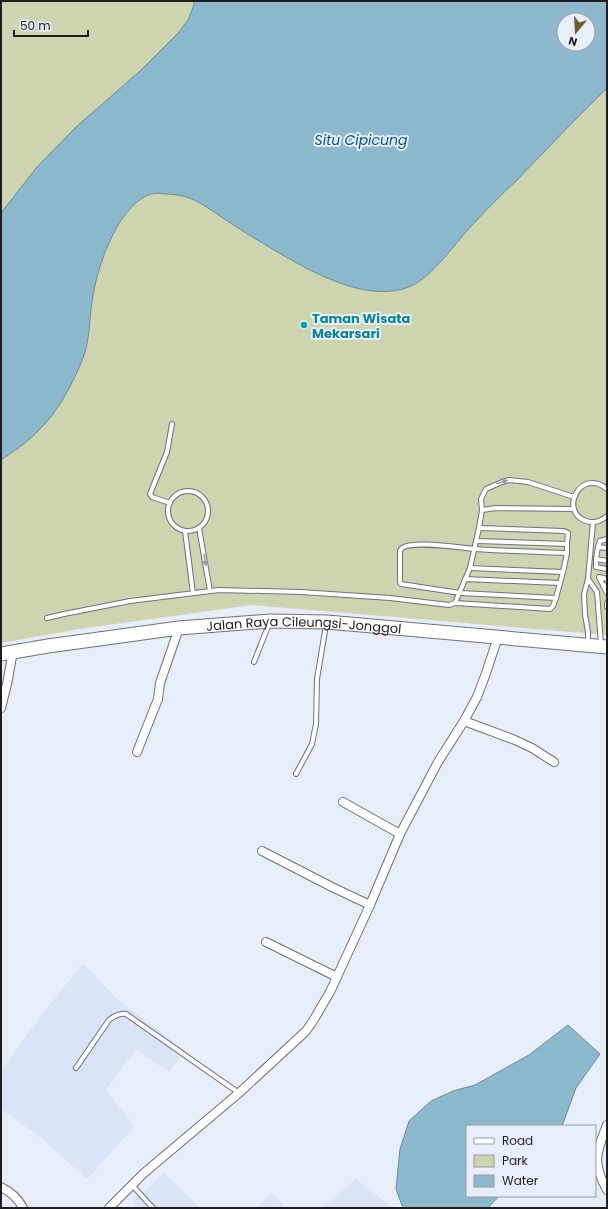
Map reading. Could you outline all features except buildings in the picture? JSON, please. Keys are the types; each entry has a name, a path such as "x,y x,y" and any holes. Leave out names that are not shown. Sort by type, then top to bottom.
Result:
{"main road":[{"name":"Jalan Raya Cileungsi-Jonggol","path":"7,652 179,628 270,621 327,622 599,646"}],"street":[{"path":"137,752 158,699 160,683 179,628"},
{"path":"108,1208 144,1173 239,1093 306,1031 320,1010 337,977 400,834 438,762 464,721 477,696 498,637"},
{"path":"1,708 7,684 7,652"},
{"path":"464,721 526,745 554,762"},
{"path":"343,802 400,834"},
{"path":"262,851 370,905"},
{"path":"266,942 337,977"},
{"path":"607,1125 599,1147 597,1164 601,1179 607,1190"},
{"path":"1,1187 14,1195 23,1208"}],"lane":[{"path":"170,503 152,497 150,494 165,459 172,424"},
{"path":"455,603 470,568 482,510 481,499 486,489 509,480 528,482 574,497"},
{"path":"607,489 598,484 589,483 579,489 574,497 573,505 578,515 583,519 592,522 600,521 607,516"},
{"path":"185,491 195,492 201,496 207,504 208,514 206,521 199,528 192,531 177,528 171,521 168,513 170,503 175,496 185,491"},
{"path":"482,510 496,508 574,509"},
{"path":"592,522 588,579 584,594 585,614 588,632 599,646"},
{"path":"199,528 210,592"},
{"path":"47,618 130,601 219,590 301,592 390,598 449,605 455,603 550,609 554,606 567,553 568,533 564,531 479,528"},
{"path":"186,531 193,594"},
{"path":"607,538 600,541 596,559 596,567 599,577 605,586 607,593"},
{"path":"476,541 567,544"},
{"path":"556,598 460,593 401,584 400,550 407,545 436,545 474,549 567,553"},
{"path":"598,547 607,548"},
{"path":"596,559 607,561"},
{"path":"596,567 607,570"},
{"path":"470,568 563,572"},
{"path":"599,577 607,579"},
{"path":"465,579 560,583"},
{"path":"588,579 597,592 599,646"},
{"path":"607,602 607,607"},
{"path":"254,662 270,621"},
{"path":"296,774 312,744 316,724 317,679 327,622"},
{"path":"76,1068 109,1020 115,1016 126,1014 239,1093"},
{"path":"132,1186 153,1208"}],"shaded area":[{"path":"83,963 117,999 185,1050 169,1072 136,1050 106,1089 134,1127 87,1179 40,1137 1,1109 1,1071 41,1016"},
{"path":"164,1173 200,1208 137,1208 132,1202"},
{"path":"356,1179 393,1208 322,1208"},
{"path":"272,1192 285,1208 257,1208"}],"green space":[{"name":"Taman Wisata Mekarsari","path":"1,1 607,1 607,635 252,605 79,629 1,643"}],"water":[{"name":"Situ Cipicung","path":"194,1 607,1 607,88 484,213 436,267 411,286 394,291 377,291 358,288 322,276 288,258 195,200 183,196 156,193 148,195 137,202 126,213 117,227 103,258 94,289 85,351 75,377 64,397 46,423 35,434 1,460 1,213 37,167 76,127 139,72 179,32 188,20 194,5"},
{"path":"568,1025 600,1054 576,1088 562,1125 466,1125 466,1197 498,1197 488,1208 403,1208 396,1189 400,1149 409,1121 431,1101 453,1091 475,1085 529,1055"}],"place":[{"name":"Taman Wisata Mekarsari","path":"304,325"}]}
